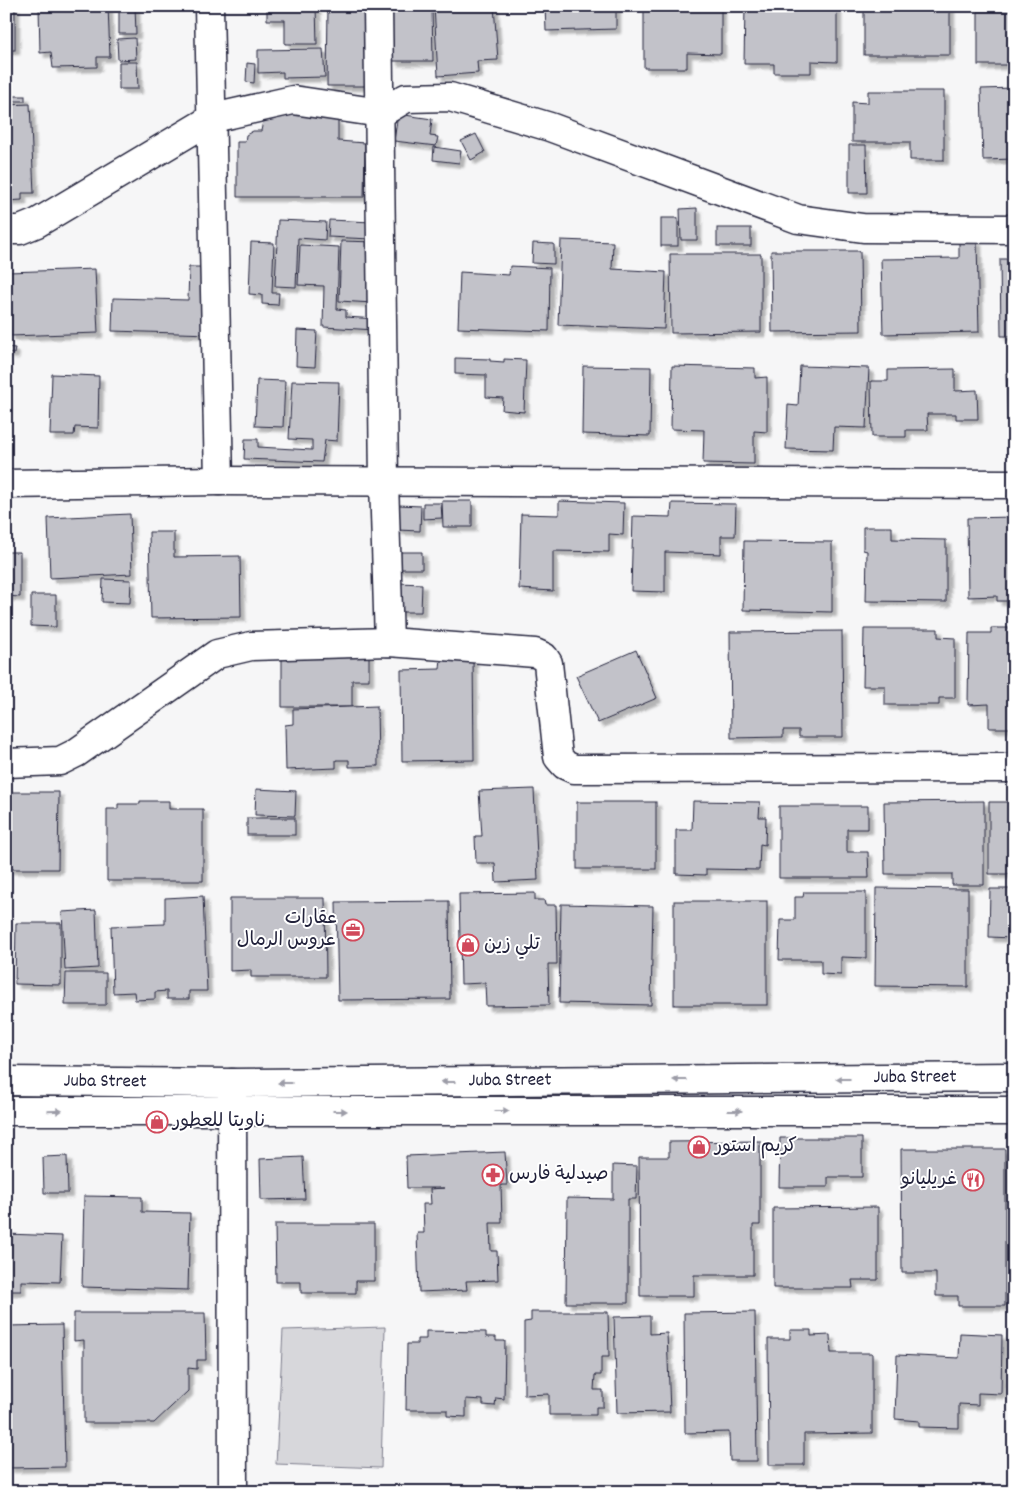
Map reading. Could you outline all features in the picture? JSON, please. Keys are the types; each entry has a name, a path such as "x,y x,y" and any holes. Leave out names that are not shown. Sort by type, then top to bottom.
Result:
{"street":[{"path":"209,6 213,118 219,481"},
{"path":"378,6 381,113 384,481 389,642"},
{"path":"6,230 20,230 38,223 213,118 293,100 381,113 406,98 450,97 550,127 798,219 863,228 1014,229"},
{"path":"6,484 384,481 1014,484"},
{"path":"6,763 60,761 76,753 217,654 251,646 389,642 536,653 544,657 548,662 558,757 564,765 574,769 1014,768"},
{"name":"Juba Street","path":"6,1081 232,1083 1014,1077"},
{"path":"232,1083 233,1492"},
{"name":"Juba Street","path":"6,1112 1014,1110"}],"shaded area":[{"path":"385,1327 381,1468 276,1464 283,1330"}],"building":[{"path":"6,6 15,6 15,50 6,50"},
{"path":"39,6 108,6 110,57 97,57 97,67 53,68 51,52 40,53"},
{"path":"119,6 135,6 136,34 119,34"},
{"path":"267,6 316,6 317,44 285,44 285,20 267,20"},
{"path":"392,6 432,6 433,61 393,61"},
{"path":"434,6 494,6 498,60 477,61 478,73 438,76"},
{"path":"545,6 616,6 616,29 546,31"},
{"path":"644,6 721,6 721,54 687,53 687,68 644,68"},
{"path":"745,6 837,6 837,62 811,61 811,73 774,73 774,64 744,64"},
{"path":"864,6 950,6 950,55 864,55"},
{"path":"328,7 372,8 371,86 327,86"},
{"path":"978,11 1014,11 1014,65 978,65"},
{"path":"135,38 136,59 118,60 117,39"},
{"path":"323,49 325,77 283,78 283,72 258,73 258,50"},
{"path":"119,62 137,62 138,89 119,89"},
{"path":"247,63 255,64 254,83 246,82"},
{"path":"1014,88 1014,159 983,160 981,89"},
{"path":"868,91 944,91 944,160 910,160 910,142 852,142 852,102 868,103"},
{"path":"6,96 25,96 25,101 6,101"},
{"path":"30,104 34,193 22,193 22,200 6,201 6,105"},
{"path":"330,113 338,122 338,141 365,143 364,197 237,197 237,142 245,142 246,135 253,131 261,131 263,121 273,115"},
{"path":"398,114 432,119 430,136 438,137 436,146 394,141"},
{"path":"476,134 485,152 471,160 461,141"},
{"path":"849,145 866,145 867,193 849,193"},
{"path":"434,147 461,151 459,163 433,160"},
{"path":"697,208 697,240 681,240 680,209"},
{"path":"661,218 678,218 678,246 661,246"},
{"path":"278,220 326,222 325,240 298,238 296,287 275,286"},
{"path":"329,220 372,222 371,239 328,237"},
{"path":"717,228 751,228 751,246 717,246"},
{"path":"561,240 613,242 612,269 666,272 664,329 558,325"},
{"path":"341,241 376,242 373,303 339,301"},
{"path":"959,241 977,241 979,332 883,334 881,259 959,258"},
{"path":"251,242 274,243 272,293 279,293 278,305 262,304 262,295 249,294"},
{"path":"533,243 554,244 554,264 532,263"},
{"path":"300,245 339,247 337,309 346,310 346,317 376,319 376,330 323,327 324,286 298,285"},
{"path":"771,251 860,251 861,331 772,332"},
{"path":"670,254 761,254 761,332 671,333"},
{"path":"1000,259 1014,259 1014,336 1001,336"},
{"path":"510,266 550,268 549,331 458,328 460,272 509,275"},
{"path":"189,267 213,267 211,334 112,331 113,298 188,300"},
{"path":"95,269 98,333 10,336 8,272"},
{"path":"297,330 317,331 315,367 296,366"},
{"path":"6,347 15,348 14,354 6,353"},
{"path":"455,358 490,359 490,361 504,362 504,359 526,360 524,412 502,410 503,398 486,397 486,375 455,374"},
{"path":"583,366 651,367 650,436 582,434"},
{"path":"672,366 755,368 755,378 767,377 767,432 754,431 754,464 703,463 704,430 671,429"},
{"path":"800,366 869,368 866,428 834,427 833,450 786,449 788,405 798,406"},
{"path":"955,369 955,391 977,390 978,419 956,419 956,414 927,414 928,430 906,430 906,437 872,437 871,381 888,381 888,370"},
{"path":"1014,372 1014,439 1008,439 1006,373"},
{"path":"52,374 99,376 98,428 75,427 74,435 50,435"},
{"path":"257,380 285,381 283,427 255,426"},
{"path":"292,381 339,382 337,441 325,440 322,462 244,459 245,439 258,439 258,447 312,450 312,440 289,439"},
{"path":"442,501 472,501 472,527 443,527"},
{"path":"559,501 624,503 623,535 609,534 609,552 553,551 553,591 519,589 521,514 559,515"},
{"path":"423,503 441,503 442,518 423,519"},
{"path":"672,503 736,504 735,536 721,536 721,554 665,552 665,592 631,591 633,516 671,517"},
{"path":"399,505 421,506 420,531 397,530"},
{"path":"130,514 132,574 50,578 48,518"},
{"path":"1014,517 1014,601 997,601 997,596 968,597 967,518"},
{"path":"863,527 892,527 892,539 946,540 946,602 866,601 867,551 863,550"},
{"path":"149,532 174,532 174,557 240,556 241,617 151,618"},
{"path":"744,541 832,542 832,612 743,610"},
{"path":"6,552 20,552 20,597 6,596"},
{"path":"398,552 422,552 422,569 397,569"},
{"path":"103,579 131,580 130,603 102,602"},
{"path":"399,583 422,584 421,612 399,612"},
{"path":"31,595 56,595 56,627 31,626"},
{"path":"991,628 1014,628 1013,728 989,728 989,704 968,705 969,633 991,633"},
{"path":"864,629 938,629 938,637 955,638 955,698 939,698 939,705 885,705 885,686 863,686"},
{"path":"842,631 843,737 799,737 799,730 783,730 783,737 731,738 730,632"},
{"path":"636,650 657,698 598,723 576,676"},
{"path":"282,652 369,652 369,680 352,680 352,707 282,707"},
{"path":"441,657 473,657 474,760 402,761 401,670 440,669"},
{"path":"377,706 378,766 349,767 349,760 336,760 336,768 286,770 285,725 293,724 293,709"},
{"path":"256,789 296,791 295,816 255,815"},
{"path":"534,789 538,880 496,882 495,863 476,863 475,836 482,836 479,791"},
{"path":"9,792 59,792 58,869 8,869"},
{"path":"140,801 169,801 169,809 203,809 203,881 107,881 107,809 118,809 118,804 140,804"},
{"path":"693,801 760,802 759,817 766,817 765,845 760,844 759,870 706,869 706,875 676,874 676,830 692,830"},
{"path":"984,801 984,885 952,885 952,874 885,874 884,802"},
{"path":"577,802 656,802 656,869 577,869"},
{"path":"989,802 1014,802 1014,874 989,874"},
{"path":"779,806 868,806 868,829 847,829 847,852 868,852 869,878 779,878"},
{"path":"247,818 295,818 295,835 247,835"},
{"path":"876,888 968,889 968,987 875,986"},
{"path":"990,889 1014,889 1014,969 1012,969 1012,938 989,937"},
{"path":"804,892 866,892 866,958 841,957 841,975 821,974 821,960 779,960 780,920 795,920 795,897 803,897"},
{"path":"535,893 535,900 544,900 545,905 556,905 557,964 548,964 549,1005 486,1006 485,983 461,984 459,894"},
{"path":"203,896 207,991 189,991 189,999 167,999 167,991 155,992 155,999 135,1000 134,992 113,993 111,926 165,924 165,898"},
{"path":"230,898 325,898 326,977 251,977 251,970 230,971"},
{"path":"449,901 450,999 338,1000 336,902"},
{"path":"674,901 767,901 767,1005 674,1005"},
{"path":"561,904 653,906 651,1005 559,1003"},
{"path":"96,910 98,968 65,970 62,912"},
{"path":"16,923 61,923 61,985 15,984"},
{"path":"66,973 106,973 106,1005 65,1005"},
{"path":"780,1138 862,1138 862,1177 828,1177 828,1187 779,1187"},
{"path":"760,1141 760,1225 753,1225 753,1275 694,1275 694,1296 640,1296 639,1157 669,1157 669,1142"},
{"path":"901,1149 1005,1149 1005,1306 958,1306 958,1296 936,1296 936,1273 902,1273"},
{"path":"505,1152 507,1185 501,1185 502,1223 490,1223 491,1251 497,1251 498,1280 466,1281 467,1290 419,1292 417,1233 424,1233 423,1204 431,1204 430,1189 444,1188 407,1188 406,1156"},
{"path":"67,1156 68,1193 44,1193 43,1157"},
{"path":"303,1157 305,1199 261,1200 260,1159"},
{"path":"613,1165 637,1166 636,1199 628,1199 628,1303 566,1303 567,1198 613,1199"},
{"path":"84,1196 142,1197 142,1212 190,1213 188,1290 82,1287"},
{"path":"878,1207 878,1280 852,1280 853,1288 773,1288 773,1208"},
{"path":"275,1224 374,1224 374,1281 356,1281 356,1293 301,1293 301,1282 276,1282"},
{"path":"6,1234 62,1236 60,1282 21,1281 21,1291 6,1291"},
{"path":"531,1312 608,1312 609,1357 601,1357 601,1375 595,1375 594,1390 603,1390 603,1407 596,1407 596,1415 549,1415 549,1394 524,1395 524,1322 531,1321"},
{"path":"755,1312 757,1461 730,1461 729,1432 685,1433 684,1313"},
{"path":"74,1313 205,1313 206,1360 197,1360 197,1369 188,1368 188,1391 154,1423 84,1423 84,1340 74,1341"},
{"path":"650,1316 650,1334 667,1333 670,1412 617,1413 614,1317"},
{"path":"62,1325 65,1467 9,1468 8,1428 6,1429 6,1326"},
{"path":"790,1330 811,1330 811,1336 830,1335 831,1353 872,1353 872,1433 804,1434 804,1465 769,1465 768,1339 790,1339"},
{"path":"426,1331 486,1332 486,1337 496,1337 496,1341 505,1341 504,1399 496,1398 495,1406 483,1405 483,1400 466,1399 466,1417 447,1416 447,1410 406,1410 407,1344 417,1344 417,1339 426,1339"},
{"path":"960,1333 1002,1335 1001,1394 978,1393 978,1405 959,1404 959,1428 919,1427 919,1421 895,1419 897,1355 959,1358"}],"place":[{"name":"عقارات عروس الرمال","path":"353,930"},
{"name":"تلي زين","path":"468,945"},
{"name":"ناويتا للعطور","path":"157,1122"},
{"name":"كريم استور","path":"699,1147"},
{"name":"صيدلية فارس","path":"493,1175"},
{"name":"غريليانو","path":"973,1180"}]}
